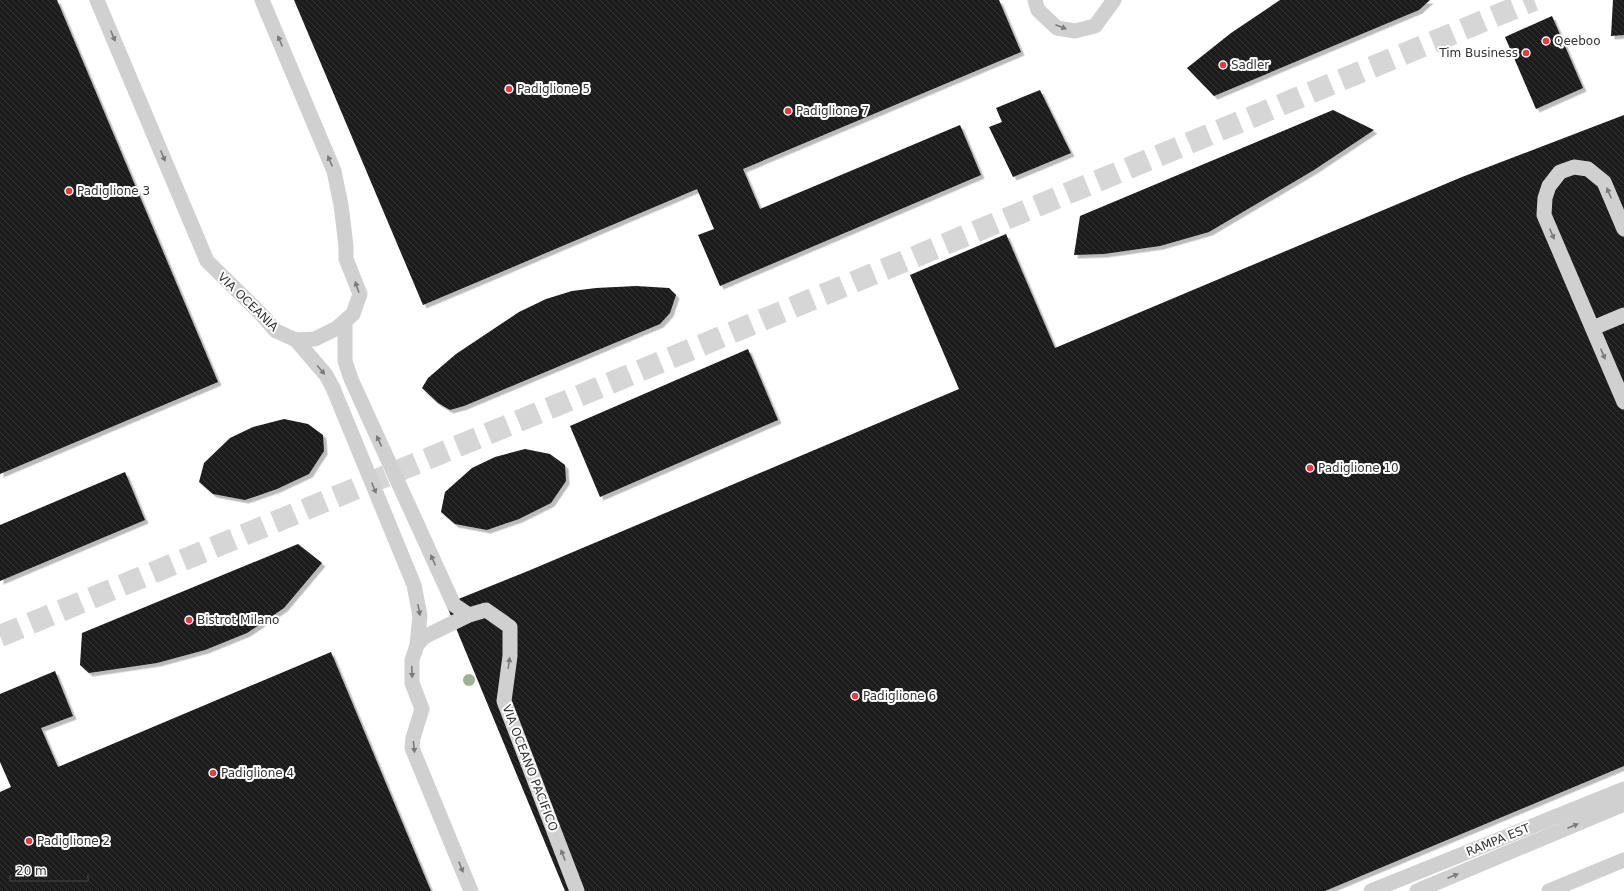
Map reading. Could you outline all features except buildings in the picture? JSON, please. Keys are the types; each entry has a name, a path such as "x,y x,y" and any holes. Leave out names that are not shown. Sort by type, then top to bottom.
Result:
{"lane":[{"name":"VIA OCEANIA","path":"98,0 207,261 262,315 276,331 296,340 315,339 337,328 353,314 360,294 346,259 341,205 334,171 262,0"},
{"path":"1036,0 1038,10 1057,28 1075,31 1095,26 1114,0"},
{"path":"1624,229 1604,182 1588,169 1574,167 1560,172 1549,186 1545,198 1544,215 1624,402"},
{"path":"1592,328 1624,315"},
{"path":"345,321 345,361 351,379 454,605 468,615"},
{"path":"296,340 326,375 333,388 414,585 420,616 417,645 412,660 412,683 422,709 413,738 412,748 471,891"},
{"name":"VIA OCEANO PACIFICO","path":"417,645 424,637 468,615 486,610 510,626 510,656 504,701 577,891"},
{"name":"RAMPA EST","path":"1371,891 1624,789"},
{"path":"1417,891 1624,804"},
{"path":"1549,891 1624,860"}],"tunnel":[{"path":"0,636 1534,0"}],"place":[{"name":"Qeeboo","path":"1546,41"},
{"name":"Tim Business","path":"1526,53"},
{"name":"Sadler","path":"1223,65"},
{"name":"Padiglione 5","path":"509,89"},
{"name":"Padiglione 7","path":"788,111"},
{"name":"Padiglione 3","path":"69,191"},
{"name":"Padiglione 10","path":"1310,468"},
{"name":"Bistrot Milano","path":"189,620"},
{"name":"Padiglione 6","path":"855,696"},
{"name":"Padiglione 4","path":"213,773"},
{"name":"Padiglione 2","path":"29,841"}]}
